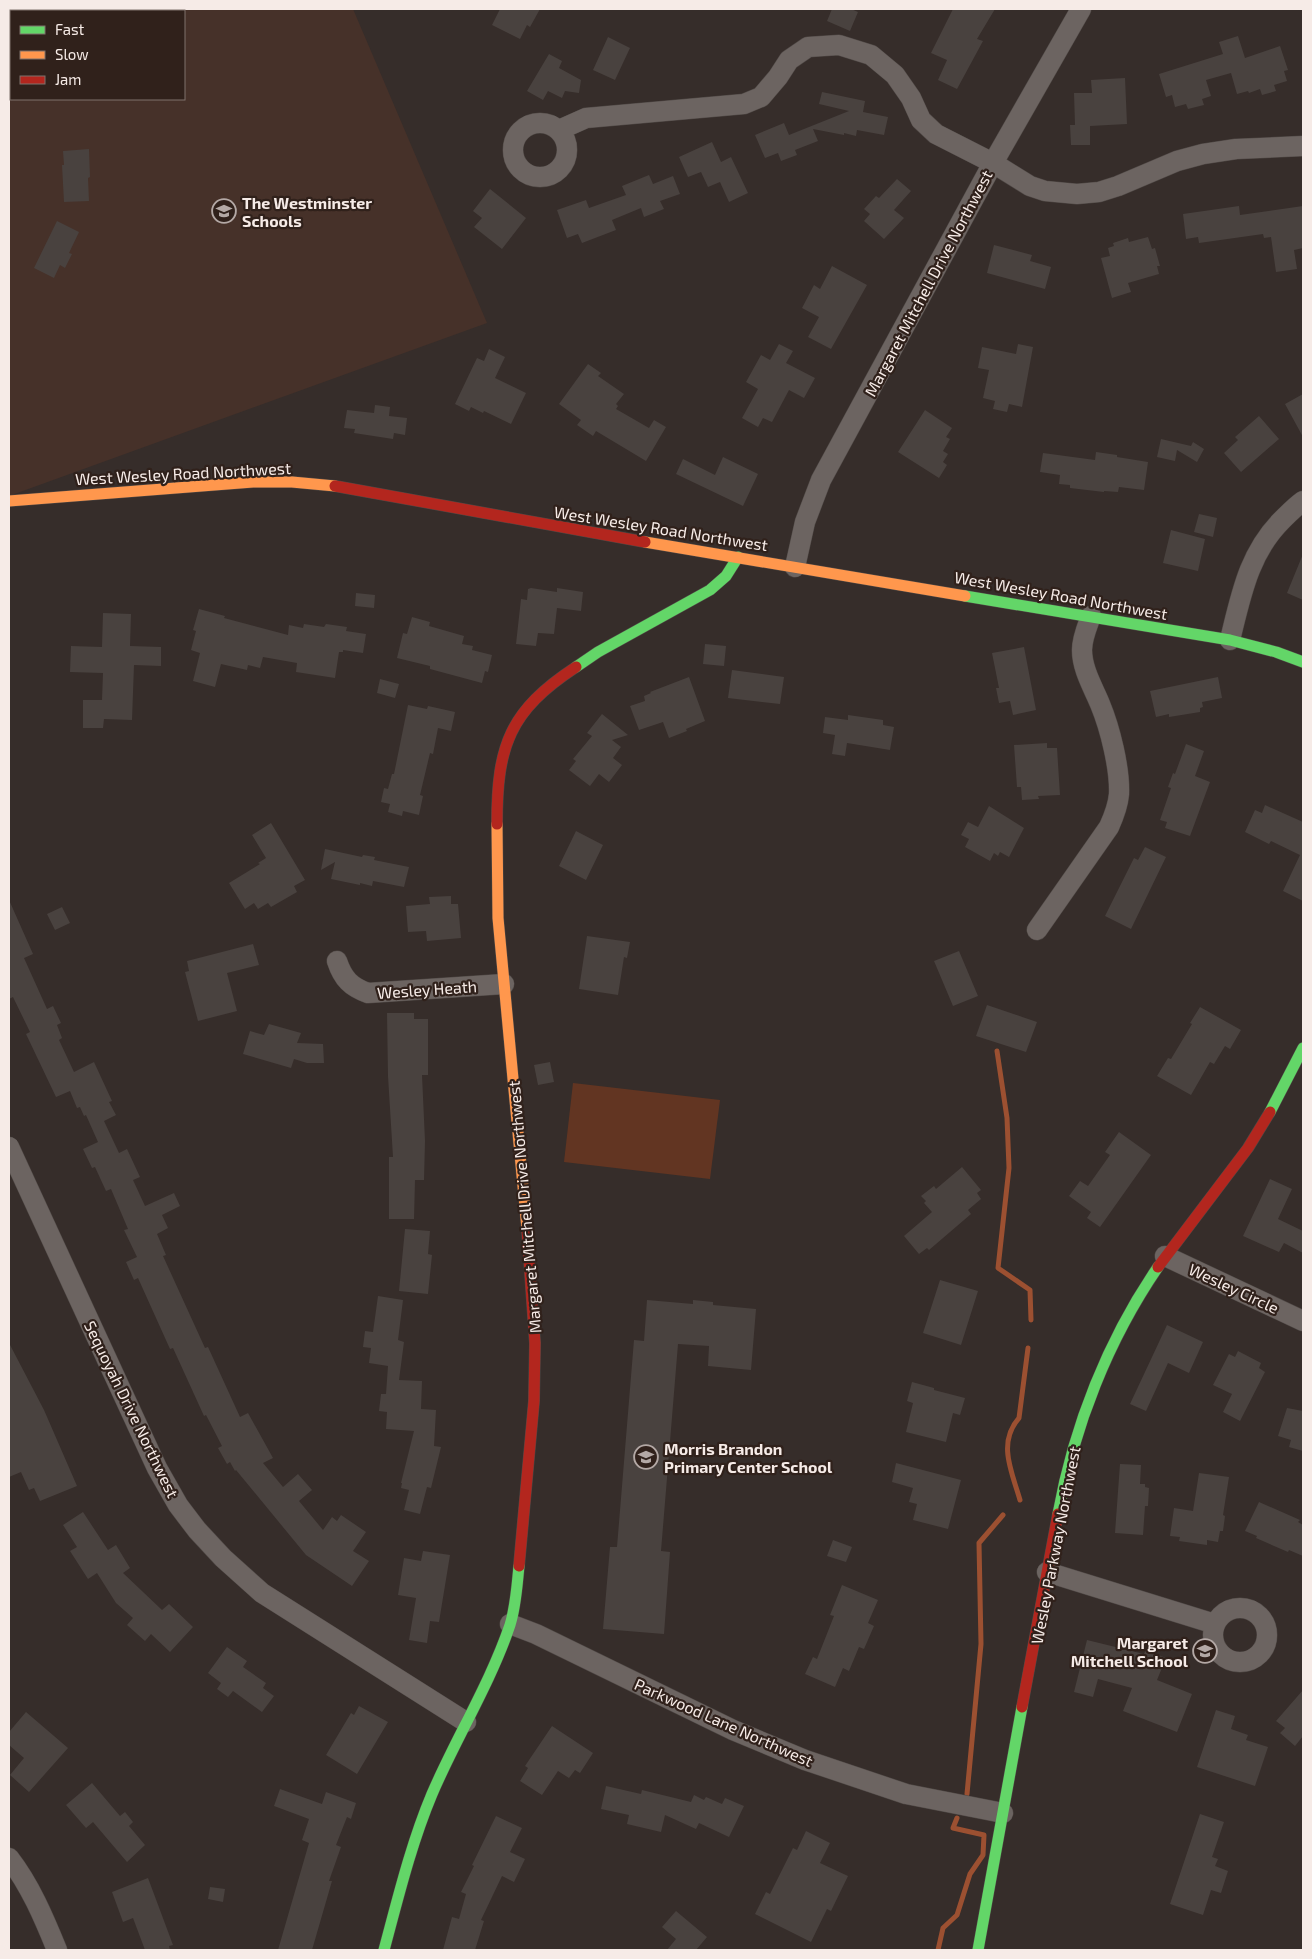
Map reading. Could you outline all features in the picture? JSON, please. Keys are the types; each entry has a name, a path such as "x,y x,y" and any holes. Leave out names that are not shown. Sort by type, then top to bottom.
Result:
{"street":[{"name":"Margaret Mitchell Drive Northwest","path":"795,566 805,522 821,480 993,163 1080,9"},
{"path":"559,130 586,118 744,104 761,97 789,60 808,47 839,46 871,55 895,75 911,98 921,120 936,134 993,163 1030,186 1045,192 1077,194 1099,192 1203,154 1236,149 1303,146"},
{"name":"West Wesley Road Northwest","path":"9,501 243,483 292,482 343,487 551,526 1230,640 1276,652 1303,662"},
{"path":"1230,640 1242,588 1253,559 1273,529 1303,501"},
{"name":"Margaret Mitchell Drive Northwest","path":"384,1950 406,1868 432,1795 498,1658 510,1624 517,1590 530,1458 534,1401 535,1343 530,1256 498,918 497,787 502,756 514,726 532,701 565,674 598,652 710,590 726,576 738,557"},
{"path":"1037,930 1109,827 1116,810 1119,793 1110,738 1101,706 1084,668 1082,651 1084,636 1091,616"},
{"name":"Wesley Heath","path":"338,961 341,974 348,983 357,989 368,992 504,984"},
{"name":"Wesley Parkway Northwest","path":"978,1950 1060,1502 1073,1446 1091,1395 1120,1331 1137,1300 1165,1256 1248,1148 1280,1097 1303,1048"},
{"name":"Sequoyah Drive Northwest","path":"9,1147 157,1468 178,1505 197,1530 223,1558 262,1593 466,1722"},
{"name":"Wesley Circle","path":"1165,1256 1303,1321"},
{"path":"1047,1572 1215,1624"},
{"name":"Parkwood Lane Northwest","path":"510,1624 536,1634 733,1730 805,1760 906,1794 1003,1813"},
{"path":"9,1858 18,1870 44,1918 57,1950"}],"shaded area":[{"name":"The Westminster Schools","path":"9,9 353,9 487,323 9,496"},
{"path":"573,1083 720,1100 710,1179 564,1162"}],"building":[{"path":"500,9 540,9 530,27 527,25 520,39 492,25"},
{"path":"832,9 851,9 858,12 850,31 827,21"},
{"path":"953,9 995,9 977,39 983,41 957,89 938,80 947,60 931,53"},
{"path":"1238,36 1245,58 1280,46 1288,70 1284,71 1287,81 1274,85 1276,91 1262,95 1260,89 1249,93 1248,91 1237,94 1231,73 1206,80 1211,96 1202,99 1204,105 1188,109 1186,104 1175,107 1172,95 1166,97 1159,74 1223,54 1219,42"},
{"path":"608,37 630,48 615,80 593,70"},
{"path":"549,54 562,61 559,68 581,80 579,93 565,91 562,98 548,91 543,100 527,91"},
{"path":"1125,78 1127,124 1090,126 1090,145 1071,145 1070,125 1075,125 1074,93 1092,93 1091,80"},
{"path":"822,92 865,101 863,112 888,117 884,135 857,130 856,136 844,133 844,135 813,129 818,141 795,150 797,155 781,161 778,153 765,158 755,135 784,123 789,135 849,111 819,104"},
{"path":"712,142 721,162 731,157 748,193 729,202 720,182 708,187 701,172 688,177 679,157"},
{"path":"89,149 89,201 64,202 63,151"},
{"path":"649,175 653,184 673,176 680,194 660,201 664,209 644,217 641,208 612,220 616,230 582,243 578,234 567,238 557,210 586,200 589,208 626,195 622,186"},
{"path":"897,179 911,191 894,210 904,218 884,239 864,221 870,214 864,209 876,196 879,198"},
{"path":"490,189 526,218 502,249 474,227 482,218 473,211"},
{"path":"1239,206 1240,215 1303,206 1303,248 1294,250 1297,269 1276,272 1271,237 1264,238 1263,234 1199,243 1198,237 1186,239 1183,214"},
{"path":"57,221 79,232 69,253 72,254 65,268 60,265 54,278 34,268"},
{"path":"1148,237 1152,249 1155,248 1160,266 1157,266 1159,274 1128,283 1131,292 1112,298 1101,258 1110,256 1108,248 1114,246 1113,243 1128,238 1129,242"},
{"path":"994,245 1032,255 1030,261 1051,267 1045,289 987,273"},
{"path":"832,266 867,285 831,349 808,337 819,317 802,308 814,285 820,289"},
{"path":"779,344 793,351 786,363 815,378 804,398 789,390 772,422 763,418 758,427 742,418 758,389 746,382 761,355 770,360"},
{"path":"1018,344 1033,347 1022,407 1009,404 1007,412 993,409 995,401 983,398 989,370 978,368 982,347 1016,354"},
{"path":"489,349 505,357 495,378 526,393 511,424 484,411 483,413 471,407 469,411 455,404 477,358 484,361"},
{"path":"588,364 601,373 598,376 624,394 616,404 618,406 616,409 649,428 654,420 666,427 646,461 596,431 593,436 577,425 581,420 559,404"},
{"path":"1303,394 1303,437 1285,404"},
{"path":"375,405 390,407 389,416 407,418 405,435 394,433 393,439 354,433 355,429 344,428 347,410 374,413"},
{"path":"925,410 952,428 946,437 950,439 943,451 948,454 943,462 947,465 939,478 898,452"},
{"path":"1259,416 1279,439 1241,472 1224,453 1238,440 1235,437"},
{"path":"1161,439 1191,446 1193,442 1204,449 1197,462 1177,450 1175,461 1157,457"},
{"path":"1096,452 1148,462 1144,490 1119,487 1118,492 1104,492 1070,488 1070,485 1059,484 1060,475 1040,472 1043,453 1095,460"},
{"path":"723,457 758,474 743,506 676,474 683,459 715,475"},
{"path":"1199,514 1217,518 1213,537 1194,532"},
{"path":"1171,530 1205,539 1198,571 1163,563"},
{"path":"1303,554 1303,600 1287,593"},
{"path":"557,588 583,592 581,611 557,608 554,634 538,633 536,646 516,644 521,599 527,600 528,589 557,592"},
{"path":"356,593 375,595 374,608 355,606"},
{"path":"199,609 225,616 224,618 288,635 289,625 303,628 304,624 324,627 326,624 347,627 346,631 366,634 363,653 343,650 343,652 339,652 335,678 296,672 297,663 263,657 260,668 248,665 247,670 221,664 215,687 193,681 200,653 191,650 196,631 193,630"},
{"path":"103,613 131,614 130,646 161,647 161,666 134,665 132,720 104,719 103,728 83,728 83,700 102,700 103,673 70,672 71,646 102,647"},
{"path":"412,617 430,622 429,626 464,636 462,644 473,646 472,650 492,655 488,672 485,671 482,683 430,669 430,666 397,658 403,633 407,634"},
{"path":"705,644 726,646 724,666 703,664"},
{"path":"1024,647 1036,710 1013,715 1010,701 999,703 996,688 999,688 992,653"},
{"path":"732,670 784,677 780,704 728,698"},
{"path":"689,677 705,721 669,738 663,722 639,730 630,706 645,701 644,696 650,692"},
{"path":"1218,677 1222,698 1202,702 1203,707 1200,708 1200,712 1169,717 1169,714 1156,717 1150,691"},
{"path":"380,679 399,684 395,698 377,693"},
{"path":"408,705 427,709 428,706 455,712 451,731 438,728 433,754 430,753 420,795 423,796 419,815 403,811 402,816 388,812 390,804 381,802 384,788 388,789 392,774 394,774"},
{"path":"602,714 628,735 612,740 621,747 613,758 622,765 609,782 599,774 590,786 569,770 576,761 573,759 592,736 587,733"},
{"path":"848,715 883,720 883,725 894,727 890,750 847,743 845,756 832,754 835,735 823,733 825,717 848,720"},
{"path":"1047,743 1047,748 1057,748 1060,795 1038,796 1039,799 1022,800 1021,787 1017,787 1014,745"},
{"path":"1186,744 1204,751 1195,776 1210,782 1190,836 1165,828 1167,822 1160,820 1171,788 1168,787"},
{"path":"1265,805 1303,822 1303,901 1283,891 1300,855 1271,841 1269,844 1245,832 1255,810 1262,813"},
{"path":"989,806 1024,828 1009,857 1000,852 998,856 994,853 990,861 965,847 969,839 961,835 968,822 978,827"},
{"path":"271,823 305,880 294,886 297,892 271,907 268,903 258,909 254,903 245,909 229,883 260,864 258,863 266,858 252,835"},
{"path":"576,831 603,845 586,880 559,866"},
{"path":"1145,847 1166,857 1131,929 1105,916 1134,858 1138,860"},
{"path":"325,849 362,857 363,855 375,857 374,860 409,867 404,887 373,881 372,886 360,883 360,885 331,879 335,862 321,870"},
{"path":"451,896 451,904 458,904 461,938 427,941 426,931 408,932 406,906 430,904 429,897"},
{"path":"9,900 33,954 24,958 47,1009 53,1006 61,1023 57,1025 62,1038 59,1040 74,1072 94,1062 112,1101 109,1102 116,1115 104,1121 119,1153 127,1149 140,1177 133,1180 145,1206 174,1193 180,1206 162,1215 168,1228 157,1234 166,1255 163,1256 205,1348 208,1347 240,1417 248,1413 273,1458 263,1463 283,1487 298,1474 312,1490 299,1501 323,1530 332,1517 337,1521 341,1515 366,1532 353,1551 369,1561 352,1586 306,1555 235,1471 230,1462 227,1464 218,1448 222,1446 206,1415 204,1416 173,1348 170,1349 138,1278 134,1280 126,1262 137,1257 124,1230 128,1229 111,1189 106,1191 95,1167 92,1168 83,1149 98,1142 86,1115 84,1116 80,1107 77,1108 70,1091 56,1097 26,1034 30,1032 13,997 9,999"},
{"path":"62,907 70,923 55,930 47,914"},
{"path":"587,936 630,942 627,958 624,957 618,995 579,989"},
{"path":"253,944 259,965 227,973 237,1011 198,1021 185,972 189,971 187,961"},
{"path":"959,951 978,996 953,1006 934,961"},
{"path":"987,1005 1037,1022 1026,1052 976,1036"},
{"path":"1200,1007 1241,1030 1230,1049 1225,1046 1214,1064 1210,1062 1191,1095 1157,1076 1168,1058 1171,1059"},
{"path":"387,1013 414,1013 414,1019 428,1019 428,1075 422,1075 425,1141 424,1180 415,1180 414,1219 389,1219 389,1157 393,1157 388,1076"},
{"path":"269,1024 301,1033 297,1043 323,1044 324,1063 307,1063 294,1059 291,1068 243,1054 250,1031 264,1035"},
{"path":"550,1062 554,1082 538,1085 534,1065"},
{"path":"1119,1132 1151,1155 1100,1227 1087,1218 1091,1212 1069,1196 1080,1181 1088,1186 1110,1155 1105,1152"},
{"path":"962,1167 981,1190 977,1193 981,1199 968,1210 971,1214 929,1250 927,1248 919,1254 904,1236 932,1212 921,1196 934,1186 936,1189"},
{"path":"1270,1179 1292,1189 1278,1219 1303,1231 1303,1253 1284,1243 1279,1252 1243,1236"},
{"path":"405,1229 430,1231 428,1254 432,1255 428,1294 399,1291"},
{"path":"940,1280 978,1291 961,1345 923,1333"},
{"path":"378,1296 403,1300 398,1340 404,1342 399,1380 422,1381 421,1409 436,1410 434,1446 441,1447 431,1488 427,1487 420,1514 404,1510 409,1490 401,1488 414,1431 386,1429 387,1412 379,1411 381,1394 386,1394 388,1366 369,1363 371,1348 363,1347 365,1331 373,1332"},
{"name":"Morris Brandon Primary Center School","path":"647,1300 693,1304 693,1300 713,1302 713,1305 756,1309 751,1370 708,1366 709,1346 678,1344 661,1551 670,1552 664,1634 603,1629 610,1547 617,1547 634,1340 644,1341"},
{"path":"1167,1325 1203,1342 1189,1373 1168,1363 1146,1411 1130,1404"},
{"path":"9,1343 44,1410 77,1486 40,1501 34,1488 29,1490 21,1472 9,1477"},
{"path":"1238,1351 1261,1363 1259,1368 1265,1372 1240,1421 1223,1412 1232,1394 1213,1385 1229,1354 1235,1357"},
{"path":"912,1382 965,1398 960,1415 953,1413 946,1442 906,1432 913,1403 907,1401"},
{"path":"1287,1408 1303,1411 1303,1451 1289,1447 1291,1440 1278,1436"},
{"path":"896,1463 961,1480 948,1529 913,1520 917,1504 909,1502 913,1488 892,1482"},
{"path":"1120,1464 1141,1465 1140,1484 1145,1484 1145,1487 1149,1488 1148,1506 1145,1506 1143,1535 1115,1533"},
{"path":"1199,1473 1229,1477 1223,1515 1225,1516 1223,1531 1220,1531 1218,1542 1207,1540 1207,1545 1179,1541 1180,1537 1170,1536 1174,1508 1193,1511"},
{"path":"1259,1502 1300,1520 1298,1522 1303,1525 1303,1556 1289,1550 1288,1552 1245,1531"},
{"path":"83,1512 108,1550 116,1545 130,1568 123,1573 162,1610 169,1604 193,1627 170,1652 151,1634 145,1641 127,1625 133,1618 116,1603 97,1573 88,1579 70,1551 77,1547 63,1525"},
{"path":"833,1540 852,1547 846,1562 827,1556"},
{"path":"423,1551 450,1555 439,1622 430,1621 427,1643 409,1640 416,1598 398,1595 404,1558 421,1561"},
{"path":"842,1585 878,1600 868,1623 874,1626 864,1649 859,1647 849,1671 843,1668 835,1687 805,1674 813,1657 817,1659 834,1616 830,1615"},
{"path":"1087,1640 1144,1654 1146,1650 1166,1658 1157,1680 1192,1694 1177,1732 1123,1711 1132,1688 1098,1679 1093,1697 1074,1692"},
{"path":"227,1647 247,1661 243,1667 266,1683 263,1688 274,1696 262,1712 233,1691 228,1697 217,1689 221,1683 208,1673"},
{"path":"1303,1690 1303,1736 1295,1746 1280,1733 1285,1728 1276,1721"},
{"path":"359,1706 388,1722 357,1774 326,1755 351,1713 354,1715"},
{"path":"1216,1710 1235,1716 1231,1729 1248,1735 1246,1740 1268,1747 1255,1786 1197,1767"},
{"path":"26,1712 68,1748 29,1792 10,1775 24,1758 9,1745 9,1732"},
{"path":"552,1726 593,1753 580,1773 575,1770 569,1778 558,1771 542,1795 520,1781 528,1768 525,1766"},
{"path":"92,1783 120,1816 125,1812 133,1822 129,1826 145,1845 127,1862 93,1822 86,1828 66,1805"},
{"path":"606,1786 641,1794 642,1790 691,1802 694,1795 704,1800 706,1797 722,1804 725,1798 744,1806 729,1837 699,1823 696,1829 665,1815 661,1832 627,1824 629,1815 601,1809"},
{"path":"280,1789 322,1804 326,1792 356,1803 351,1819 347,1817 336,1845 341,1847 329,1881 332,1881 312,1950 278,1950 309,1843 302,1840 309,1819 274,1806"},
{"path":"1200,1814 1224,1822 1212,1857 1218,1859 1215,1866 1228,1871 1221,1893 1211,1890 1203,1915 1170,1904"},
{"path":"496,1816 522,1828 510,1852 525,1859 514,1882 502,1876 481,1920 484,1921 475,1950 443,1950 452,1917 459,1919 466,1894 461,1892"},
{"path":"806,1831 830,1843 820,1863 848,1876 831,1911 827,1909 811,1942 755,1914 766,1892 770,1894 793,1848 797,1850"},
{"path":"148,1878 173,1945 169,1946 170,1950 145,1950 133,1918 123,1922 112,1892"},
{"path":"210,1887 225,1889 223,1902 208,1899"},
{"path":"676,1911 707,1937 696,1950 667,1950 676,1939 662,1927"}],"waterway":[{"path":"997,1051 1007,1118 1009,1168 998,1268 1030,1290 1031,1320"},
{"path":"1020,1500 1010,1468 1008,1448 1012,1428 1019,1418 1028,1348"},
{"path":"967,1794 981,1644 979,1543 1003,1515"},
{"path":"938,1950 943,1928 957,1915 970,1874 983,1855 984,1835 953,1828 957,1818"}],"traffic: fast":[{"path":"576,667 598,652 710,590 726,576 738,557"},
{"path":"965,596 1230,640 1276,652 1303,662"},
{"path":"1270,1112 1303,1048"},
{"path":"1058,1514 1073,1449 1095,1385 1124,1324 1158,1267"},
{"path":"384,1950 405,1871 424,1813 441,1773 483,1690 510,1625 515,1603 519,1566"},
{"path":"978,1950 1022,1707"}],"traffic: slow":[{"path":"9,501 253,482 292,482 335,486"},
{"path":"645,542 965,596"},
{"path":"497,824 498,918 527,1229"}],"traffic: jam":[{"path":"335,486 645,542"},
{"path":"497,824 500,773 504,752 511,733 535,699 553,683 576,667"},
{"path":"1158,1267 1248,1148 1270,1112"},
{"path":"519,1566 534,1401 535,1343 527,1229"},
{"path":"1022,1707 1058,1514"}],"place":[{"name":"The Westminster Schools","path":"224,211"},
{"name":"Morris Brandon Primary Center School","path":"646,1457"},
{"name":"Margaret Mitchell School","path":"1205,1651"}]}
